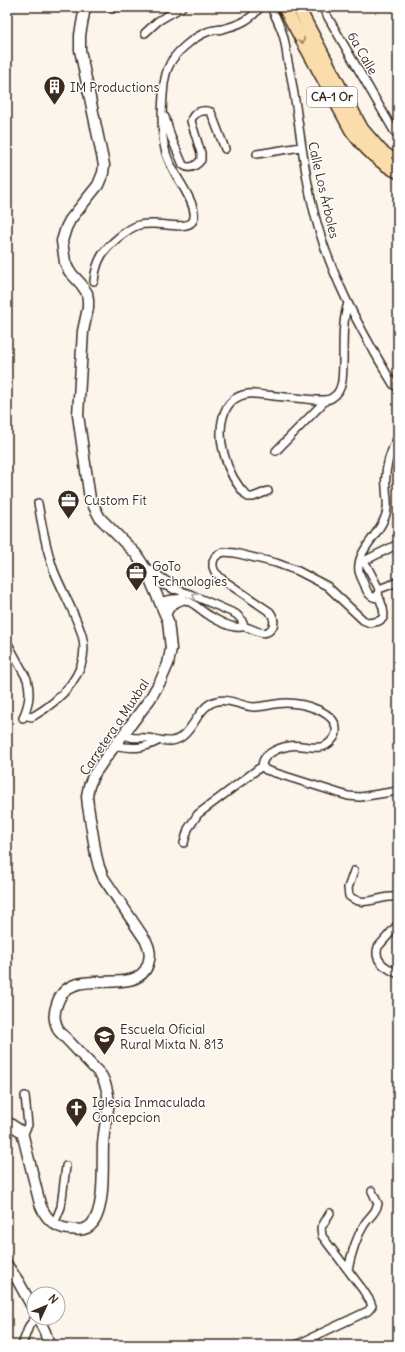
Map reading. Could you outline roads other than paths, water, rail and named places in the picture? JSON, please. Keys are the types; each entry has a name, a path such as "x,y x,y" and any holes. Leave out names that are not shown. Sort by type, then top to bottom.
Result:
{"highway":[{"name":"CA-1 Or","path":"284,7 351,130 361,144 375,158 398,172"},
{"name":"CA-1 Or","path":"302,9 340,88 362,129 370,141 398,163"},
{"path":"340,88 370,131 381,142 398,154"}],"main road":[{"name":"Carretera a Muxbal","path":"54,1224 64,1228 80,1230 87,1228 96,1218 102,1187 103,1144 109,1102 104,1080 101,1075 59,1031 54,1023 57,1003 60,995 72,986 93,982 122,981 139,976 147,967 151,952 146,940 103,877 98,867 87,796 89,786 96,770 150,699 168,664 171,649 170,629 166,613 145,568 136,554 106,525 94,508 90,499 78,415 83,331 88,308 88,300 87,293 69,271 65,262 62,241 70,220 98,185 103,173 104,165 80,50 80,35 85,7"},
{"path":"145,568 174,588"},
{"path":"166,613 168,607 182,599"},
{"path":"7,1122 22,1132 40,1204 44,1213 54,1224"},
{"path":"7,1265 26,1296"},
{"path":"42,1326 49,1345"}],"street":[{"path":"145,33 158,21 182,7"},
{"path":"94,281 102,256 109,246 120,236 138,225 153,224 180,226 189,224 193,221 195,216 191,202 166,153 162,130 164,82 169,66 178,53 190,42 207,32 235,25 250,18 260,7"},
{"name":"Calle Los Árboles","path":"271,7 283,34 311,201 323,243 334,273 372,350 393,384 398,389"},
{"name":"6a Calle","path":"322,7 396,133"},
{"path":"163,112 171,137 183,165 186,167 192,167 198,164 201,160 201,153 191,121 192,116 196,113 203,111 211,112 225,149"},
{"path":"257,154 301,147"},
{"path":"276,451 326,400 333,397 339,390 342,382 343,329 348,303"},
{"path":"268,491 254,497 248,497 241,490 233,476 224,454 222,420 225,409 236,398 248,394 326,400"},
{"path":"379,598 371,597 366,590 360,573 363,553 368,543 382,525 386,514 388,503 386,470 390,454 398,437"},
{"path":"7,642 27,679 30,694 24,716 32,717 46,709 58,699 77,676 83,654 82,637 78,624 54,571 43,536 38,503"},
{"path":"362,562 398,544"},
{"path":"151,581 190,594 239,616 244,626 256,632 264,633 273,626 274,619 270,612 223,580 215,572 213,567 215,557 224,552 235,553 276,563 298,571 327,586 363,620 370,623 379,621 383,618 383,608 379,598 377,586 362,562"},
{"path":"366,590 370,585 377,586 398,582"},
{"path":"160,602 174,598 182,599 195,604 215,619 236,628 244,626"},
{"path":"215,619 219,607"},
{"path":"124,734 133,739 147,738 158,741 172,741 179,738 190,728 204,709 213,702 220,700 243,706 255,707 286,703 295,704 318,709 329,716 335,724 336,733 333,740 328,745 316,748 290,745 277,749 266,756 263,760 262,766 198,814 188,829 184,843"},
{"path":"114,745 129,749 148,746 158,741"},
{"path":"262,766 266,770 348,796 360,797 398,791"},
{"path":"354,871 348,888 349,896 353,900 360,902 398,896"},
{"path":"398,924 378,947 377,951 382,965 398,974"},
{"path":"23,1135 28,1125 25,1096"},
{"path":"54,1224 61,1207 66,1166"},
{"path":"348,1270 350,1259 364,1224 373,1215 378,1204 372,1191"},
{"path":"296,1345 347,1320 365,1313 372,1308 370,1301 325,1241 320,1232 330,1213"},
{"path":"22,1345 29,1326"}],"place":[{"name":"IM Productions","path":"54,106"},
{"name":"Custom Fit","path":"69,520"},
{"name":"GoTo Technologies","path":"137,592"},
{"name":"Escuela Oficial Rural Mixta N. 813","path":"105,1056"},
{"name":"Iglesia Inmaculada Concepcion","path":"76,1128"}]}
